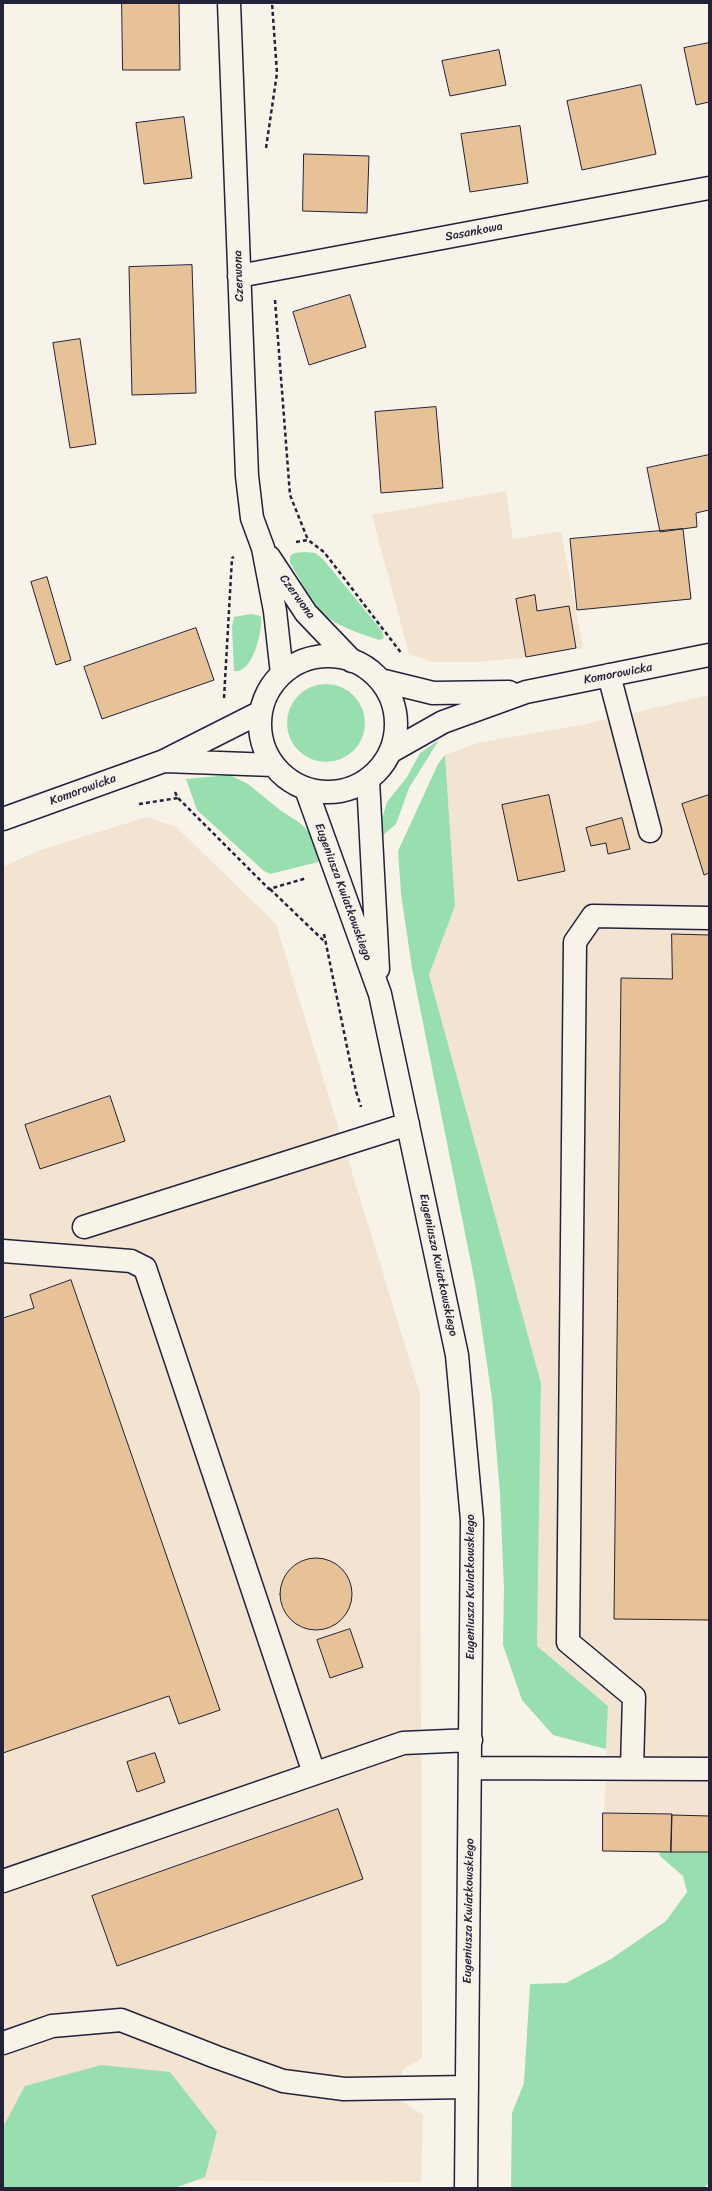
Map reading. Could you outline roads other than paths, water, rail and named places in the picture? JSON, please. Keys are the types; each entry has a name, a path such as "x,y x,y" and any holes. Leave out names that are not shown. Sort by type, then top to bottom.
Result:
{"street":[{"name":"Czerwona","path":"228,3 248,476 252,518 263,548 275,611 282,674"},
{"name":"Sasankowa","path":"239,276 709,188"},
{"name":"Czerwona","path":"263,548 306,613 352,661"},
{"name":"Komorowicka","path":"390,752 443,722 526,692 709,655"},
{"path":"315,657 334,657 352,661 367,669 380,680 390,696 395,714 395,733 390,752 381,767 368,780 348,789 327,793 306,789 288,779 273,765 261,740 261,712 268,691 282,674 298,663 315,657"},
{"path":"609,675 650,832"},
{"name":"Komorowicka","path":"380,680 433,693 526,692"},
{"name":"Komorowicka","path":"3,819 164,760 261,712"},
{"name":"Komorowicka","path":"164,760 273,765"},
{"name":"Eugeniusza Kwiatkowskiego","path":"368,780 380,994"},
{"name":"Eugeniusza Kwiatkowskiego","path":"306,789 380,994 457,1355 466,1439 472,1520 466,2188"},
{"path":"632,1768 634,1697 568,1642 575,942 594,916 709,918"},
{"path":"84,1228 408,1124"},
{"path":"3,1251 130,1261 145,1268 314,1773"},
{"path":"3,1881 403,1743 471,1740"},
{"path":"470,1768 709,1769"},
{"path":"3,2043 52,2026 121,2020 283,2081 344,2089 467,2087"}]}
